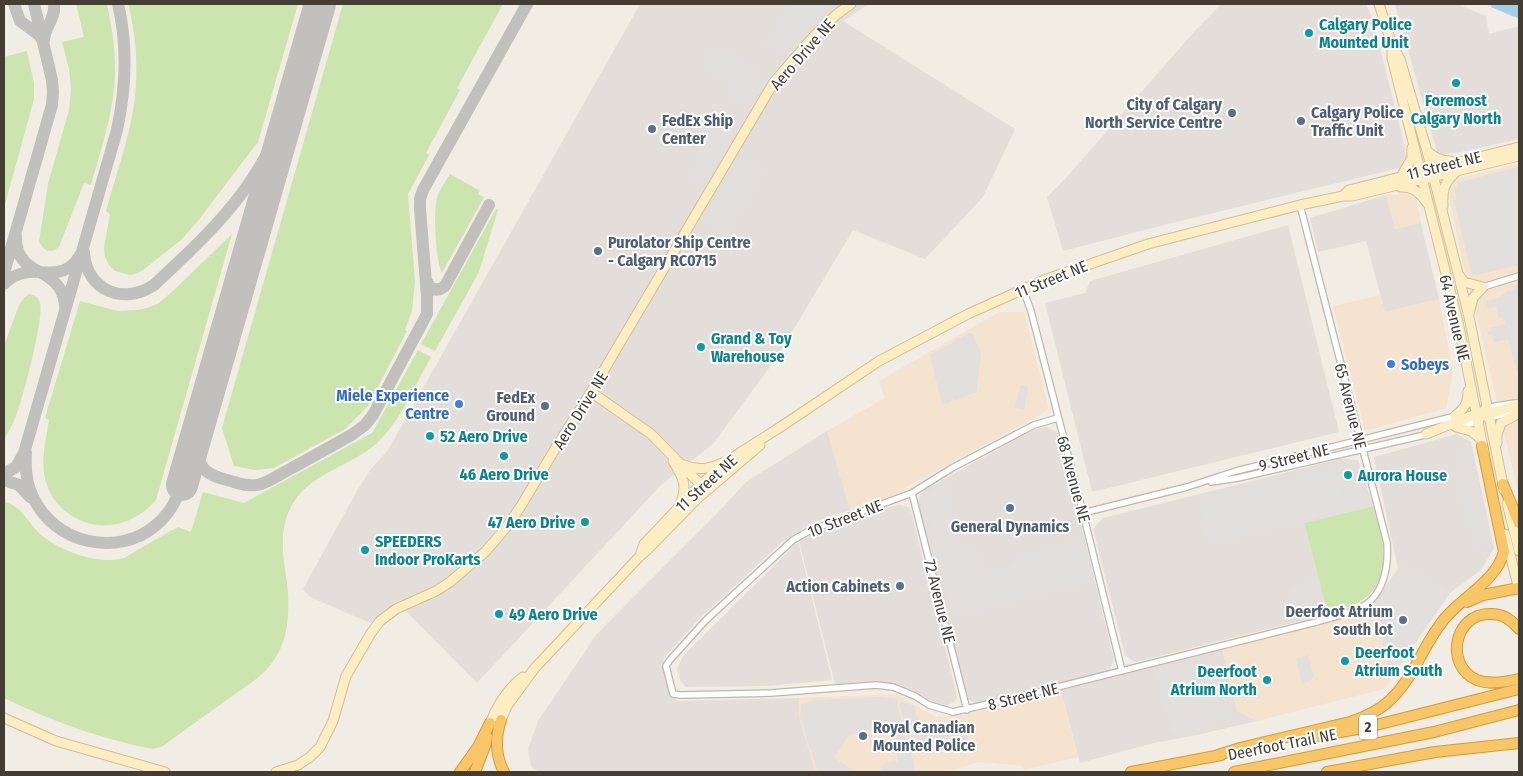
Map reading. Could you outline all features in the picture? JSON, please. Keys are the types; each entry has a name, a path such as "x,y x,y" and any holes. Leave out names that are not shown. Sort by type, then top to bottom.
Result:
{"highway":[{"path":"1216,756 1240,748 1365,717 1380,708 1400,689 1440,624 1488,579 1500,564 1504,552 1482,442"},
{"path":"1503,484 1519,523"},
{"path":"1459,605 1483,595 1519,589"},
{"path":"1519,629 1510,619 1500,615 1477,616 1470,620 1462,629 1458,637 1456,651 1463,669 1477,680 1491,682 1519,679"},
{"name":"Deerfoot Trail NE","path":"1131,772 1368,727 1519,690"},
{"name":"Deerfoot Trail NE","path":"1234,772 1434,732 1519,710"},
{"path":"501,720 496,744 499,761 504,772"},
{"path":"460,772 478,747 490,723"},
{"path":"476,772 485,746 490,723"},
{"path":"1327,772 1434,752 1519,743"},
{"path":"1466,748 1519,748"}],"street":[{"name":"Aero Drive NE","path":"276,772 298,766 320,747 333,721 346,676 371,633 380,622 396,609 436,591 450,582 485,552 505,529 591,392 774,82 814,36 850,4"},
{"name":"64 Avenue NE","path":"1379,4 1392,45 1400,59 1427,151 1468,317 1482,415 1482,442 1519,589"},
{"name":"64 Avenue NE","path":"1392,45 1392,58 1412,132 1461,339 1482,415 1497,459 1519,551"},
{"path":"1402,175 1412,158 1412,132"},
{"name":"11 Street NE","path":"1432,173 1462,161 1519,147"},
{"path":"1432,173 1509,149"},
{"path":"1427,151 1433,157 1441,160 1462,161"},
{"name":"11 Street NE","path":"501,720 507,706 534,669 640,556 648,550 728,461 879,361 968,314 1023,289 1075,268 1148,244 1300,205 1343,196 1352,196 1388,187 1422,175 1457,171 1519,156"},
{"path":"1444,223 1443,190 1448,178 1457,171"},
{"name":"11 Street NE","path":"1343,196 1349,190 1402,175 1422,175"},
{"path":"1388,187 1415,190 1428,205"},
{"name":"65 Avenue NE","path":"1300,205 1387,544 1387,573 1379,590 1368,602"},
{"path":"1457,272 1464,282 1483,287"},
{"path":"1468,317 1473,298 1483,287 1519,276"},
{"name":"68 Avenue NE","path":"1023,289 1031,311 1084,513 1122,671"},
{"path":"1455,416 1466,407 1468,397 1460,350 1461,339"},
{"path":"591,392 635,422 661,444 703,488"},
{"path":"1426,434 1519,403"},
{"path":"1497,459 1497,435 1501,423 1519,412"},
{"name":"9 Street NE","path":"1084,513 1455,416 1519,412"},
{"path":"1482,415 1512,540 1519,556"},
{"name":"9 Street NE","path":"1186,487 1238,478 1363,450 1456,427 1482,415"},
{"name":"10 Street NE","path":"673,694 666,666 669,661 706,620 793,540 808,531 912,493 952,468 1034,425 1058,418"},
{"name":"11 Street NE","path":"640,556 644,544 678,508 785,424"},
{"path":"1456,427 1471,431 1482,442"},
{"path":"661,444 680,473 685,486 678,508"},
{"path":"680,462 691,468 701,469 728,461"},
{"name":"72 Avenue NE","path":"912,493 967,710"},
{"name":"8 Street NE","path":"673,694 771,693 876,685 893,687 915,696 929,705 953,712 1316,622 1357,609 1368,602"},
{"name":"11 Street NE","path":"490,723 496,708 518,681 534,669"},
{"path":"4,718 56,741 165,772"}],"shaded area":[{"path":"640,4 869,4 843,21 1015,129 983,197 925,259 853,230 777,357 713,444 660,486 477,683 400,605 370,623 310,597 303,589 358,489 371,469 388,450"},
{"path":"791,4 831,4 779,56 769,46 766,49 760,43 780,22 777,18"},
{"path":"1221,4 1366,4 1373,20 1405,147 1407,166 1063,251 1047,197"},
{"path":"1395,4 1456,4 1486,16 1489,34 1519,26 1519,139 1461,152 1438,155"},
{"path":"718,46 758,68 756,72 760,74 743,105 727,96 733,85 704,69 706,65 703,63 711,47 716,50"},
{"path":"717,99 737,116 701,180 698,178 690,180 687,178 706,145 702,148 692,143"},
{"path":"742,155 766,169 728,235 723,232 721,235 707,226 708,223 704,220"},
{"path":"1519,164 1519,496 1475,308 1468,287 1449,196 1451,184 1456,179"},
{"path":"1519,167 1519,265 1472,276 1454,200 1457,199 1454,188 1458,187 1457,183"},
{"path":"1415,194 1421,223 1395,229 1386,195"},
{"path":"1386,195 1395,229 1421,223 1439,299 1385,312 1366,241 1318,252 1310,218"},
{"path":"1288,225 1339,432 1092,492 1045,303 1085,293 1090,281"},
{"path":"1519,284 1519,370 1517,371 1508,339 1494,342 1492,335 1488,336 1487,332 1491,331 1490,328 1506,324 1503,317 1499,318 1496,307 1488,308 1486,301 1496,299 1508,291 1515,290 1514,285"},
{"path":"1380,295 1385,312 1439,299 1453,372 1446,408 1365,431 1333,306"},
{"path":"999,312 1024,312 1049,409 906,487 903,492 850,510 827,431 885,398 879,381"},
{"path":"969,333 973,334 981,355 976,392 942,404 930,355"},
{"path":"1020,385 1028,387 1024,410 1015,408"},
{"path":"1047,427 1057,432 1061,442 1114,660 1109,670 975,703 965,698 949,623 918,503 920,495 926,489 1024,435"},
{"path":"827,431 850,510 811,523 779,545 699,619 663,659 670,695 678,701 799,698 799,716 815,772 540,772 531,767 528,749 538,721 596,635 746,482"},
{"path":"1457,434 1471,442 1494,548 1481,570 1450,593 1391,678 1375,612 1371,607 1398,569 1374,457"},
{"path":"1467,445 1474,475 1476,503 1487,545 1475,548 1457,479 1462,478 1454,448"},
{"path":"1341,459 1358,460 1373,506 1304,523 1328,614 1135,662 1125,655 1093,529 1103,518"},
{"path":"1336,468 1347,510 1209,545 1197,500"},
{"path":"1361,480 1368,505 1349,510 1343,485"},
{"path":"947,482 954,508 951,509 959,548 975,545 982,573 1012,565 1016,556 1083,537 1094,582 956,617 953,613 923,499"},
{"path":"896,505 908,507 911,511 956,691 957,698 953,703 946,705 936,704 911,689 897,684 875,681 835,684 799,541 826,528"},
{"path":"798,542 832,680 767,686 686,687 680,680 677,669 683,656"},
{"name":"Deerfoot Atrium south lot","path":"1404,563 1447,590 1392,678 1374,606"},
{"path":"1317,578 1325,607 1309,612 1306,608 1296,611 1291,589 1296,587 1296,584"},
{"path":"1371,607 1375,612 1391,678 1384,689 1257,721 1237,711 1222,648 1357,614"},
{"path":"1222,648 1237,711 1257,721 1154,743 1080,763 1061,690"},
{"path":"1308,655 1314,677 1302,684 1296,659"},
{"path":"1213,661 1216,664 1231,718 1206,724 1207,728 1172,734 1156,673"},
{"path":"1061,690 1078,757 1024,770 1023,766 978,762 948,772 815,772 799,716 799,698 895,694 936,717 966,715"},
{"path":"881,697 896,699 916,772 882,772 880,770 886,763 898,761 891,723 849,735 834,758 854,772 818,772 800,717 801,704 815,700"},
{"path":"903,702 914,706 921,730 950,723 964,723 969,743 962,744 959,736 915,747 910,744 899,704"}],"green space":[{"path":"76,4 107,4 114,49 115,80 111,111 91,185 84,183 59,247 50,251 43,248 39,242 48,184 69,110 71,89 69,69 62,42 84,37"},
{"path":"128,4 298,4 258,142 181,240 143,270 130,275 115,271 109,265 105,257 104,248 110,214 106,211 128,136 135,97 136,57"},
{"path":"343,4 503,4 457,88 460,90 426,153 429,155 408,194 415,281 412,311 405,330 407,331 368,406 345,429 274,468 255,470 234,466 222,428"},
{"path":"27,51 34,83 34,99 4,208 4,57"},
{"path":"450,174 480,191 478,194 484,197 442,273 435,225 436,204 439,192"},
{"path":"496,209 498,210 479,272 435,351 421,344"},
{"path":"232,234 156,500 136,517 112,525 87,523 75,518 56,502 48,489 43,461 49,420 45,418 80,301 118,311 150,307 159,303 174,290"},
{"path":"29,294 36,297 40,303 39,325 28,377 19,407 4,440 4,346 19,305"},
{"path":"418,350 431,357 405,406 381,440 361,455 317,479 299,495 292,505 283,534 288,603 287,623 279,652 270,666 260,676 163,746 153,749 114,740 77,728 4,698 4,502 15,506 38,532 56,545 78,555 91,558 114,560 124,558 178,527 191,532 203,492 244,503 372,433"},
{"path":"1373,506 1384,553 1379,581 1373,590 1358,603 1328,614 1304,523"}],"water":[{"path":"1492,4 1519,4 1519,17 1517,18 1491,7"}],"taxiway":[{"path":"14,4 20,21 39,35 42,40"},
{"path":"4,273 52,105 52,80 34,4"},
{"path":"44,40 53,14 54,4"},
{"path":"4,474 16,467 24,453 117,130 125,67 118,4"},
{"path":"197,435 200,463 208,473 237,483 254,485 273,478 353,434 365,425 373,415 427,314 420,209 420,199 423,190 527,4"},
{"path":"84,252 86,265 91,276 108,291 130,294 154,285 211,230 242,193 262,162 291,106"},
{"path":"426,280 430,287 434,289 445,286 489,205"},
{"path":"4,284 20,274 40,272 29,266 22,258 17,248 16,236"},
{"path":"65,306 61,290 50,278 40,272 52,273 63,271 72,265 80,255"},
{"path":"26,453 27,481 33,497 43,513 55,525 71,535 87,541 105,543 139,536 155,526 164,517 175,502 182,485"},
{"path":"4,480 19,485 30,497"}],"runway":[{"path":"182,485 320,4"}],"place":[{"name":"Calgary Police Mounted Unit","path":"1309,33"},
{"name":"Foremost Calgary North","path":"1456,83"},
{"name":"City of Calgary North Service Centre","path":"1232,113"},
{"name":"Calgary Police Traffic Unit","path":"1301,121"},
{"name":"FedEx Ship Center","path":"652,129"},
{"name":"Purolator Ship Centre - Calgary RC0715","path":"598,251"},
{"name":"Grand & Toy Warehouse","path":"701,347"},
{"name":"Sobeys","path":"1391,364"},
{"name":"Miele Experience Centre","path":"459,404"},
{"name":"FedEx Ground","path":"545,406"},
{"name":"52 Aero Drive","path":"430,436"},
{"name":"46 Aero Drive","path":"504,456"},
{"name":"Aurora House","path":"1348,475"},
{"name":"General Dynamics","path":"1010,508"},
{"name":"47 Aero Drive","path":"585,522"},
{"name":"SPEEDERS Indoor ProKarts","path":"365,550"},
{"name":"Action Cabinets","path":"900,586"},
{"name":"49 Aero Drive","path":"499,614"},
{"name":"Deerfoot Atrium south lot","path":"1403,620"},
{"name":"Deerfoot Atrium South","path":"1345,661"},
{"name":"Deerfoot Atrium North","path":"1267,680"},
{"name":"Royal Canadian Mounted Police","path":"863,736"}]}
